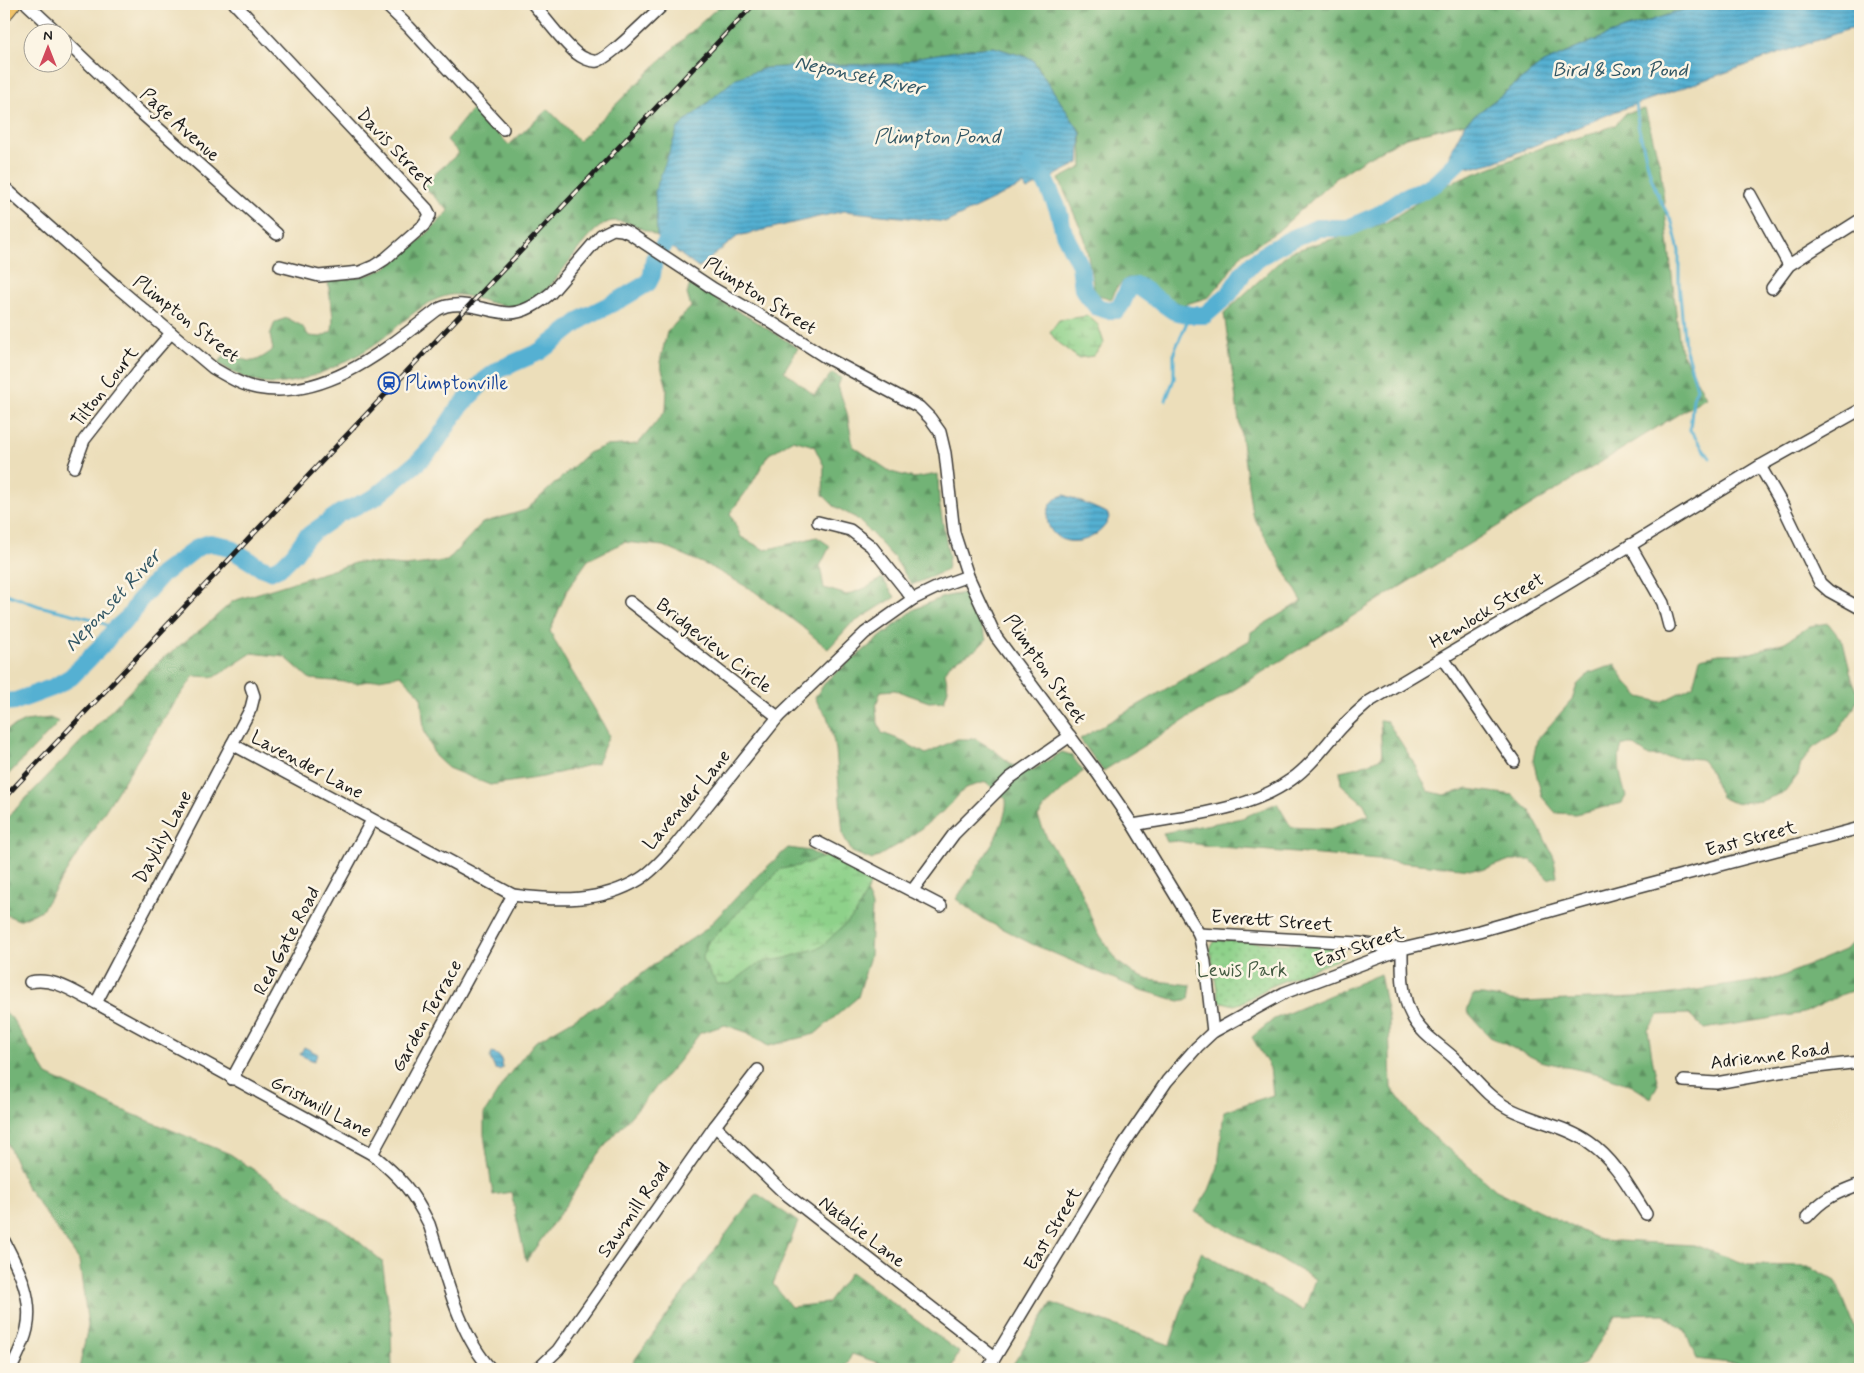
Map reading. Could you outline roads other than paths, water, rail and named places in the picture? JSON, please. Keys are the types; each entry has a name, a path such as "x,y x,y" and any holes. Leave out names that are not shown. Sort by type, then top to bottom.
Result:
{"main road":[{"path":"4,15 13,4"}],"street":[{"path":"27,4 46,22"},
{"name":"Davis Street","path":"235,4 428,209 430,215 424,225 385,259 360,272 319,276 280,266"},
{"path":"385,4 410,27 503,129"},
{"path":"533,4 576,53 587,60 597,61 602,59 664,4"},
{"name":"Page Avenue","path":"72,48 131,104 276,234"},
{"name":"Plimpton Street","path":"4,187 213,368 242,384 269,390 295,389 319,383 366,361 445,306 466,306 510,312 529,308 550,293 598,238 608,231 622,230 827,358 919,407 940,432 945,453 954,533 968,576 996,637 1070,736 1133,825 1199,934 1206,970 1213,1032"},
{"path":"1750,194 1789,265"},
{"path":"1772,288 1789,265 1860,220"},
{"name":"Tilton Court","path":"74,467 84,440 171,333"},
{"name":"Hemlock Street","path":"1133,825 1222,809 1244,804 1261,797 1292,779 1370,701 1760,466 1860,410"},
{"path":"1760,466 1783,506 1820,583 1829,591 1860,608"},
{"path":"818,522 850,530 871,546 913,599"},
{"path":"1630,544 1663,603 1670,626"},
{"name":"Lavender Lane","path":"232,744 513,895 563,900 601,895 641,878 674,847 778,717 865,633 889,614 913,599 940,586 968,576"},
{"name":"Bridgeview Circle","path":"630,602 778,717"},
{"path":"1443,658 1514,761"},
{"name":"Daylily Lane","path":"96,1002 232,744 253,700 254,696 251,687"},
{"path":"912,891 954,834 1010,778 1070,736"},
{"name":"Red Gate Road","path":"232,1079 372,820"},
{"name":"East Street","path":"988,1369 1124,1144 1168,1081 1197,1047 1213,1032 1284,993 1402,949 1479,931 1860,828"},
{"path":"817,842 941,906"},
{"name":"Garden Terrace","path":"372,1154 513,895"},
{"name":"Everett Street","path":"1199,934 1359,943 1402,949"},
{"path":"1402,949 1402,969 1406,1000 1411,1015 1420,1028 1454,1058 1494,1100 1511,1110 1562,1128 1590,1143 1615,1166 1646,1214"},
{"name":"Gristmill Lane","path":"30,982 52,981 96,1002 232,1079 372,1154 403,1180 422,1208 429,1224 467,1333 477,1352 491,1369"},
{"name":"Adrienne Road","path":"1684,1081 1716,1083 1791,1070 1860,1062"},
{"name":"Sawmill Road","path":"538,1369 558,1350 715,1126 758,1070"},
{"name":"Natalie Lane","path":"715,1126 782,1191 995,1357"},
{"path":"1808,1217 1818,1204 1835,1194 1860,1184"},
{"path":"4,1241 24,1283 29,1314 22,1343 12,1369"}],"water":[{"name":"Bird & Son Pond","path":"1696,4 1860,4 1860,25 1614,112 1495,162 1475,167 1455,164 1449,155 1465,123 1543,63 1612,33"},
{"name":"Plimpton Pond","path":"994,47 1032,59 1081,133 1079,163 1027,190 1023,185 947,222 844,211 738,236 698,268 657,236 655,191 678,128 736,78 766,68 899,64 919,57"},
{"path":"1065,495 1107,513 1109,517 1106,524 1094,535 1078,541 1062,539 1055,535 1048,524 1048,511 1054,501"},
{"path":"304,1047 318,1054 314,1061 300,1055"},
{"path":"492,1053 500,1058 503,1068 495,1069 490,1058"}],"waterway":[{"path":"1636,101 1638,125 1651,177 1659,198 1672,222 1679,251 1679,284 1685,347 1697,388 1693,398 1690,430 1710,458"},
{"name":"Neponset River","path":"1030,165 1045,181 1058,209 1064,233 1080,265 1083,289 1097,307 1117,310 1130,287 1138,286 1174,311 1190,315 1205,315 1229,294 1243,273 1254,262 1271,250 1317,228 1348,228 1378,215 1405,197 1436,183 1472,148"},
{"name":"Neponset River","path":"4,702 16,701 54,687 71,677 115,629 130,616 138,602 161,575 198,547 210,543 226,546 260,567 271,571 282,566 294,554 306,537 340,513 374,498 419,461 435,444 458,409 484,381 500,369 539,352 585,317 648,283 652,275 654,259 679,224"},
{"path":"1166,400 1174,379 1174,352 1190,315"},
{"path":"4,593 39,606 93,619 115,629"}],"railway":[{"path":"4,798 754,4"}],"place":[{"name":"Plimptonville","path":"389,383"}],"park label":[{"name":"Lewis Park","path":"1242,970"}]}
